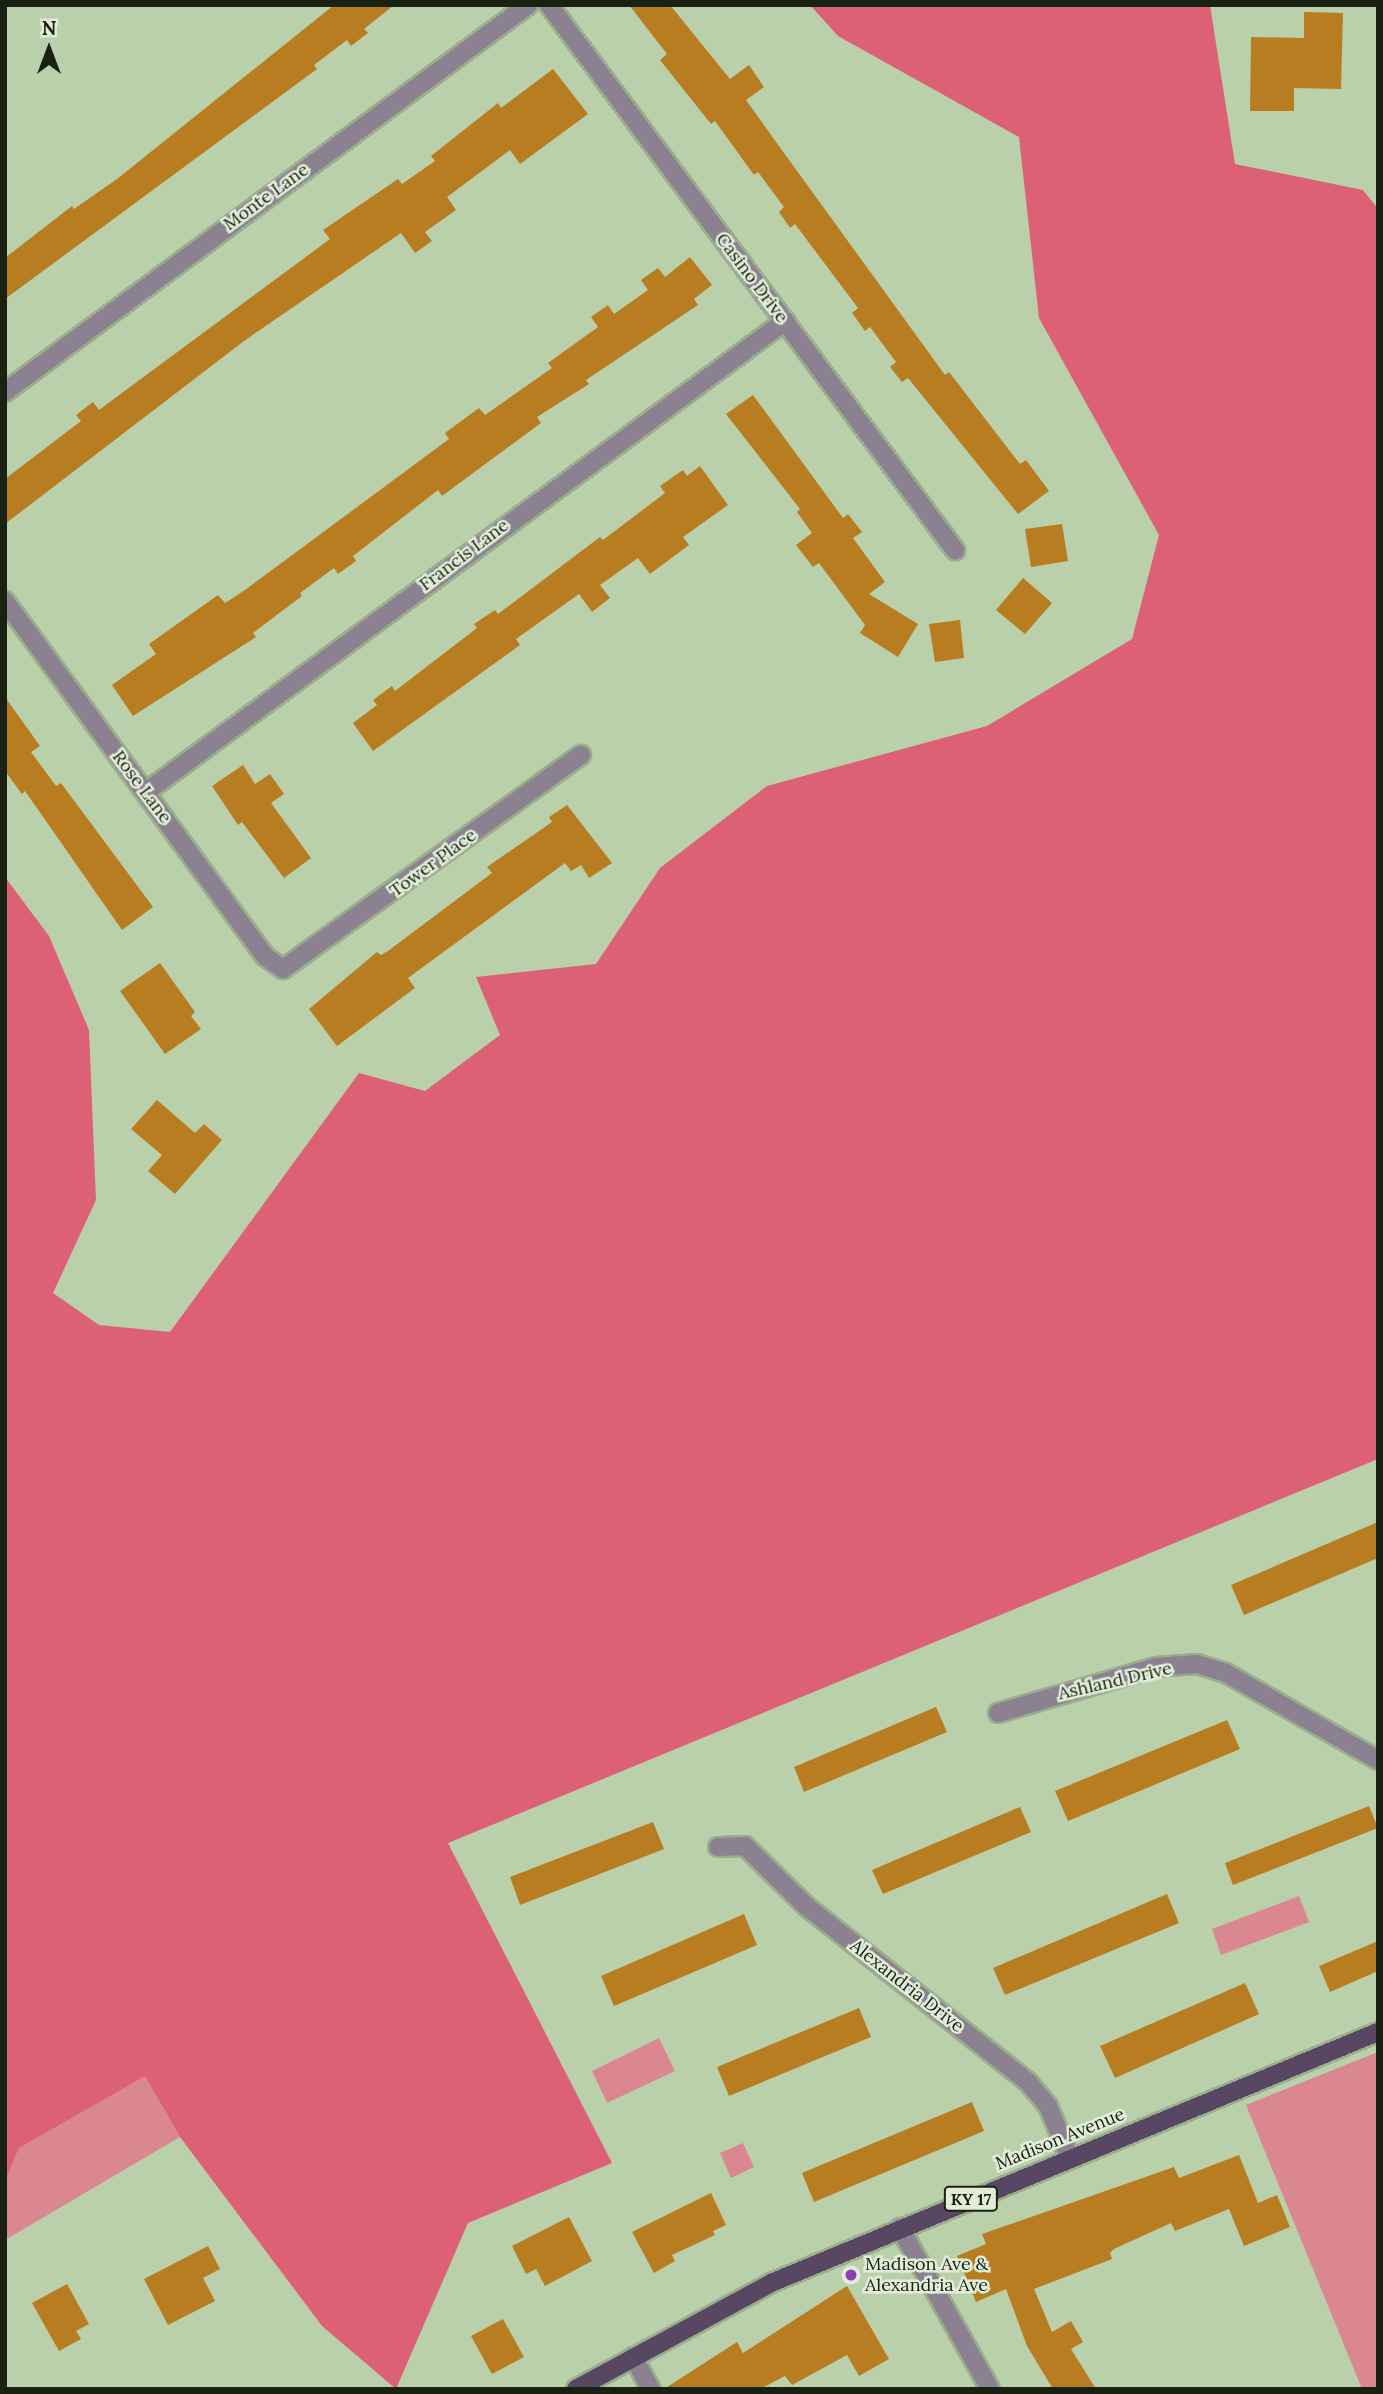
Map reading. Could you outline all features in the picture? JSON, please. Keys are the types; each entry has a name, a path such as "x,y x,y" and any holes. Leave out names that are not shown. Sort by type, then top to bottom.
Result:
{"main road":[{"name":"Madison Avenue","path":"576,2389 771,2283 1378,2032"}],"street":[{"name":"Monte Lane","path":"5,391 528,5"},
{"name":"Casino Drive","path":"550,5 955,550"},
{"name":"Francis Lane","path":"146,792 785,321"},
{"name":"Rose Lane","path":"5,601 266,957 283,969"},
{"name":"Tower Place","path":"283,969 581,755"},
{"name":"Ashland Drive","path":"998,1713 1156,1667 1197,1664 1226,1673 1378,1760"},
{"name":"Alexandria Drive","path":"718,1847 746,1846 806,1906 1028,2082 1048,2106 1070,2158"},
{"path":"900,2228 990,2389"},
{"path":"633,2357 651,2389"}],"shaded area":[{"path":"810,5 1210,5 1235,164 1363,190 1378,209 1378,1459 448,1843 612,2163 468,2223 396,2389 322,2326 180,2137 145,2076 19,2148 5,2181 5,877 49,936 89,1030 96,1200 53,1293 99,1325 170,1332 359,1073 425,1091 500,1035 476,977 596,964 660,868 767,786 987,726 1132,639 1159,535 1039,318 1019,137 838,36"},
{"path":"1299,1896 1309,1922 1221,1955 1212,1929"},
{"path":"659,2038 675,2071 607,2103 592,2071"},
{"path":"1378,2052 1378,2389 1362,2389 1246,2105"},
{"path":"145,2075 180,2137 5,2240 5,2181 19,2148"},
{"path":"743,2143 754,2167 731,2178 720,2153"}],"building":[{"path":"334,5 394,5 364,29 368,33 351,46 347,40 314,65 317,69 5,299 5,258 72,206 74,209 117,179"},
{"path":"629,5 670,5 730,79 749,65 764,87 746,100 945,375 949,372 1020,464 1026,460 1049,491 1018,514 908,378 902,382 890,367 896,362 870,327 865,331 852,313 858,308 795,224 790,228 779,212 784,207 758,172 754,175 715,121 711,124 660,60 667,54"},
{"path":"1304,12 1343,13 1341,89 1294,88 1294,111 1250,111 1251,37 1304,38"},
{"path":"553,69 588,114 520,164 510,150 447,197 456,210 425,232 432,241 415,253 401,233 244,341 5,524 5,479 81,421 76,415 93,402 99,410 330,239 323,230 398,179 402,184 435,161 431,156 498,103 501,108"},
{"path":"690,257 712,285 694,299 698,305 586,380 589,384 537,417 541,423 442,496 438,490 353,556 356,561 338,574 334,568 300,593 302,596 253,633 256,637 133,716 112,685 156,654 149,644 218,595 225,603 245,590 449,439 445,433 479,408 485,415 552,368 548,363 598,327 591,317 608,305 614,314 648,290 641,280 658,268 665,277"},
{"path":"753,395 843,518 848,514 862,532 853,538 885,582 869,594 918,624 898,657 860,633 865,625 819,563 813,567 796,545 812,533 797,512 800,509 726,414"},
{"path":"700,466 728,505 683,537 689,545 650,574 638,558 600,585 610,598 592,612 579,594 516,639 520,645 373,751 353,723 377,705 373,700 392,686 395,691 477,628 474,624 495,610 498,614 600,537 603,540 665,493 660,486 683,470 687,476"},
{"path":"1062,524 1068,561 1031,567 1025,529"},
{"path":"1023,578 1052,603 1025,634 996,610"},
{"path":"960,620 964,658 935,662 929,624"},
{"path":"5,697 40,746 31,752 56,786 61,783 153,907 122,930 25,791 22,794 5,771"},
{"path":"243,765 255,784 270,774 284,794 271,803 311,858 284,878 242,822 238,825 212,786"},
{"path":"567,805 612,863 589,878 581,865 571,871 565,863 408,978 415,988 337,1046 309,1009 377,952 381,955 388,951 492,873 487,867 552,822 549,817"},
{"path":"160,963 195,1012 191,1016 201,1029 165,1054 120,991"},
{"path":"157,1100 195,1133 204,1124 222,1140 175,1194 148,1171 162,1155 131,1129"},
{"path":"1378,1522 1378,1558 1244,1615 1231,1585"},
{"path":"936,1707 947,1732 804,1792 794,1767"},
{"path":"1227,1720 1240,1749 1068,1821 1055,1791"},
{"path":"1369,1806 1378,1828 1233,1885 1225,1863"},
{"path":"1020,1807 1031,1832 883,1894 872,1870"},
{"path":"653,1822 664,1849 520,1905 510,1877"},
{"path":"1167,1894 1179,1923 1005,1995 993,1968"},
{"path":"744,1914 757,1945 614,2006 601,1976"},
{"path":"1378,1941 1378,1971 1330,1992 1319,1966"},
{"path":"1245,1983 1259,2014 1115,2078 1100,2046"},
{"path":"859,2008 871,2037 729,2096 717,2067"},
{"path":"972,2102 984,2131 814,2202 802,2173"},
{"path":"1239,2155 1258,2203 1277,2195 1290,2227 1244,2246 1229,2209 1175,2231 1171,2223 1114,2249 1110,2253 1112,2259 1034,2289 1052,2332 1071,2321 1083,2342 1071,2349 1096,2389 1053,2389 1027,2346 1006,2289 976,2302 957,2256 986,2244 982,2234 1174,2167 1179,2178"},
{"path":"711,2193 726,2225 713,2231 715,2235 672,2255 675,2261 654,2273 632,2232"},
{"path":"569,2217 592,2261 545,2286 536,2269 526,2274 512,2246"},
{"path":"208,2246 220,2269 203,2278 215,2301 168,2325 144,2279"},
{"path":"67,2284 89,2324 76,2331 81,2339 59,2351 32,2303"},
{"path":"847,2286 889,2359 859,2376 847,2355 792,2385 785,2376 760,2389 664,2389 737,2342 743,2353"},
{"path":"503,2319 524,2357 492,2374 471,2336"}],"place":[{"name":"Madison Ave & Alexandria Ave","path":"851,2275"}]}
